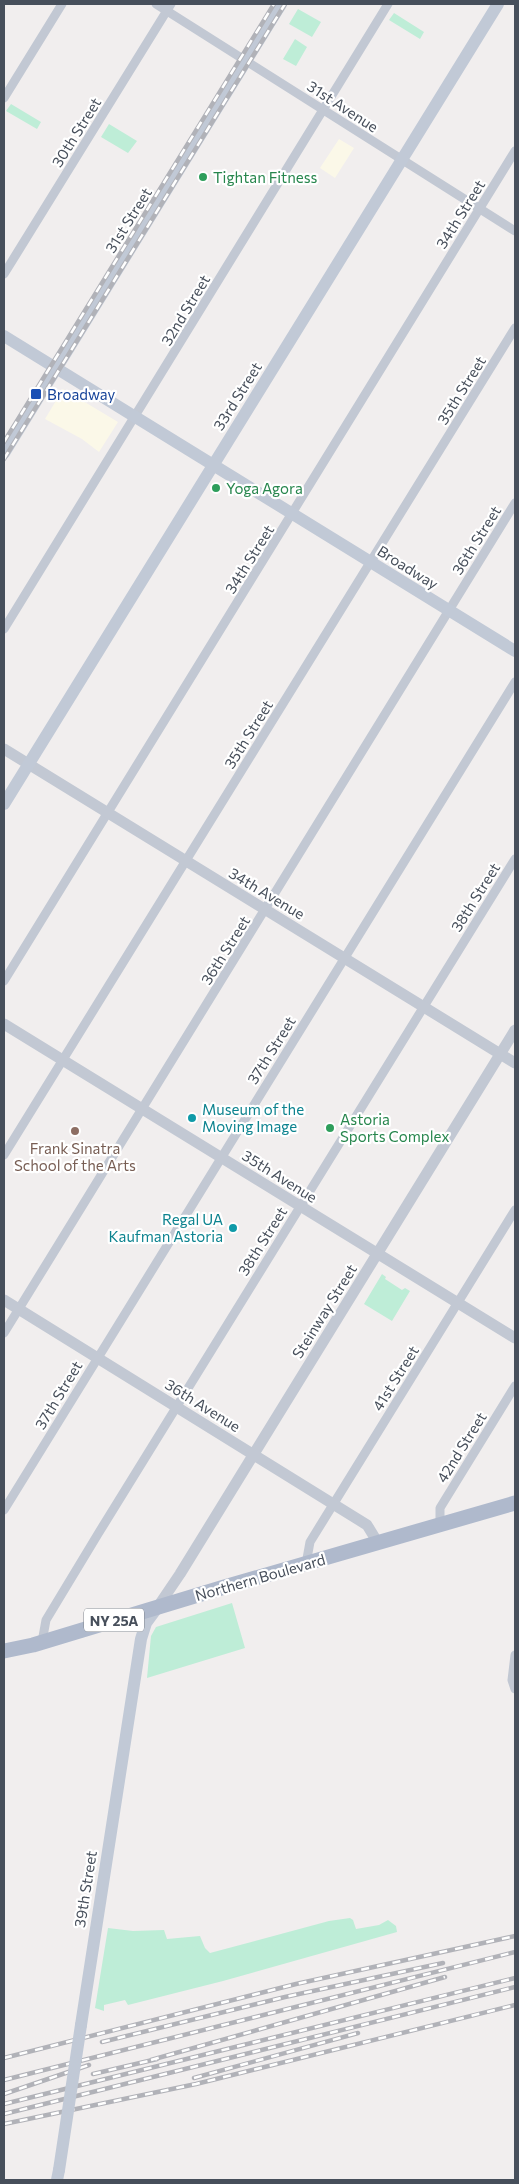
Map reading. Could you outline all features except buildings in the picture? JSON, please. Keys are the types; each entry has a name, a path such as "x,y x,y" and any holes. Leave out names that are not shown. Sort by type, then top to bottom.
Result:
{"main road":[{"name":"31st Street","path":"4,453 281,4"},
{"name":"33rd Street","path":"4,804 498,4"},
{"name":"Broadway","path":"4,336 515,651"},
{"name":"Northern Boulevard","path":"4,1651 42,1642 515,1503"},
{"name":"39th Street","path":"57,2180 135,1675 143,1631 157,1608"}],"street":[{"path":"4,98 62,4"},
{"name":"31st Avenue","path":"156,4 169,7 323,109 515,231"},
{"name":"32nd Street","path":"4,629 388,4"},
{"name":"30th Street","path":"4,274 169,7"},
{"name":"34th Street","path":"4,981 515,151"},
{"name":"35th Street","path":"4,1155 515,328"},
{"name":"36th Street","path":"4,1334 515,503"},
{"name":"37th Street","path":"4,1510 515,682"},
{"name":"34th Avenue","path":"4,749 515,1063"},
{"name":"38th Street","path":"42,1642 46,1620 515,858"},
{"name":"35th Avenue","path":"4,1024 515,1338"},
{"name":"Steinway Street","path":"157,1608 180,1574 515,1030"},
{"name":"41st Street","path":"306,1564 310,1542 515,1210"},
{"name":"36th Avenue","path":"4,1300 367,1525 378,1543"},
{"name":"42nd Street","path":"440,1525 440,1508 515,1386"},
{"path":"515,1655 512,1680 515,1689"}],"shaded area":[{"path":"339,139 354,148 335,178 320,168"},
{"path":"63,389 118,422 99,452 82,439 45,419"}],"green space":[{"path":"298,9 321,22 312,37 289,24"},
{"path":"394,13 424,32 420,39 389,20"},
{"path":"295,39 307,47 296,66 283,59"},
{"path":"11,104 41,122 37,129 6,111"},
{"path":"109,124 137,141 128,153 101,137"},
{"path":"382,1274 386,1277 385,1279 402,1290 405,1288 410,1291 392,1321 364,1304"},
{"path":"232,1603 245,1648 147,1678 151,1636 156,1627"},
{"path":"350,1918 353,1920 356,1929 379,1925 388,1920 396,1926 397,1932 223,1981 128,2005 125,2000 104,2005 104,2011 95,2008 108,1928 133,1931 164,1930 167,1939 200,1936 205,1948 210,1953 329,1921"}],"railway":[{"path":"4,442 274,4"},
{"path":"4,459 285,4"},
{"path":"4,2058 296,1984 515,1936"},
{"path":"4,2080 515,1952"},
{"path":"102,2042 285,1997 443,1963"},
{"path":"151,2060 445,1977"},
{"path":"4,2104 515,1978"},
{"path":"4,2114 515,1987"},
{"path":"4,2124 196,2084 515,2005"},
{"path":"194,2078 358,2033"},
{"path":"93,2074 157,2059"},
{"path":"4,2094 89,2065"}],"place":[{"name":"Tightan Fitness","path":"203,177"},
{"name":"Broadway","path":"36,394"},
{"name":"Yoga Agora","path":"216,488"},
{"name":"Museum of the Moving Image","path":"192,1118"},
{"name":"Astoria Sports Complex","path":"330,1128"},
{"name":"Frank Sinatra School of the Arts","path":"75,1131"},
{"name":"Regal UA Kaufman Astoria","path":"233,1228"}]}
